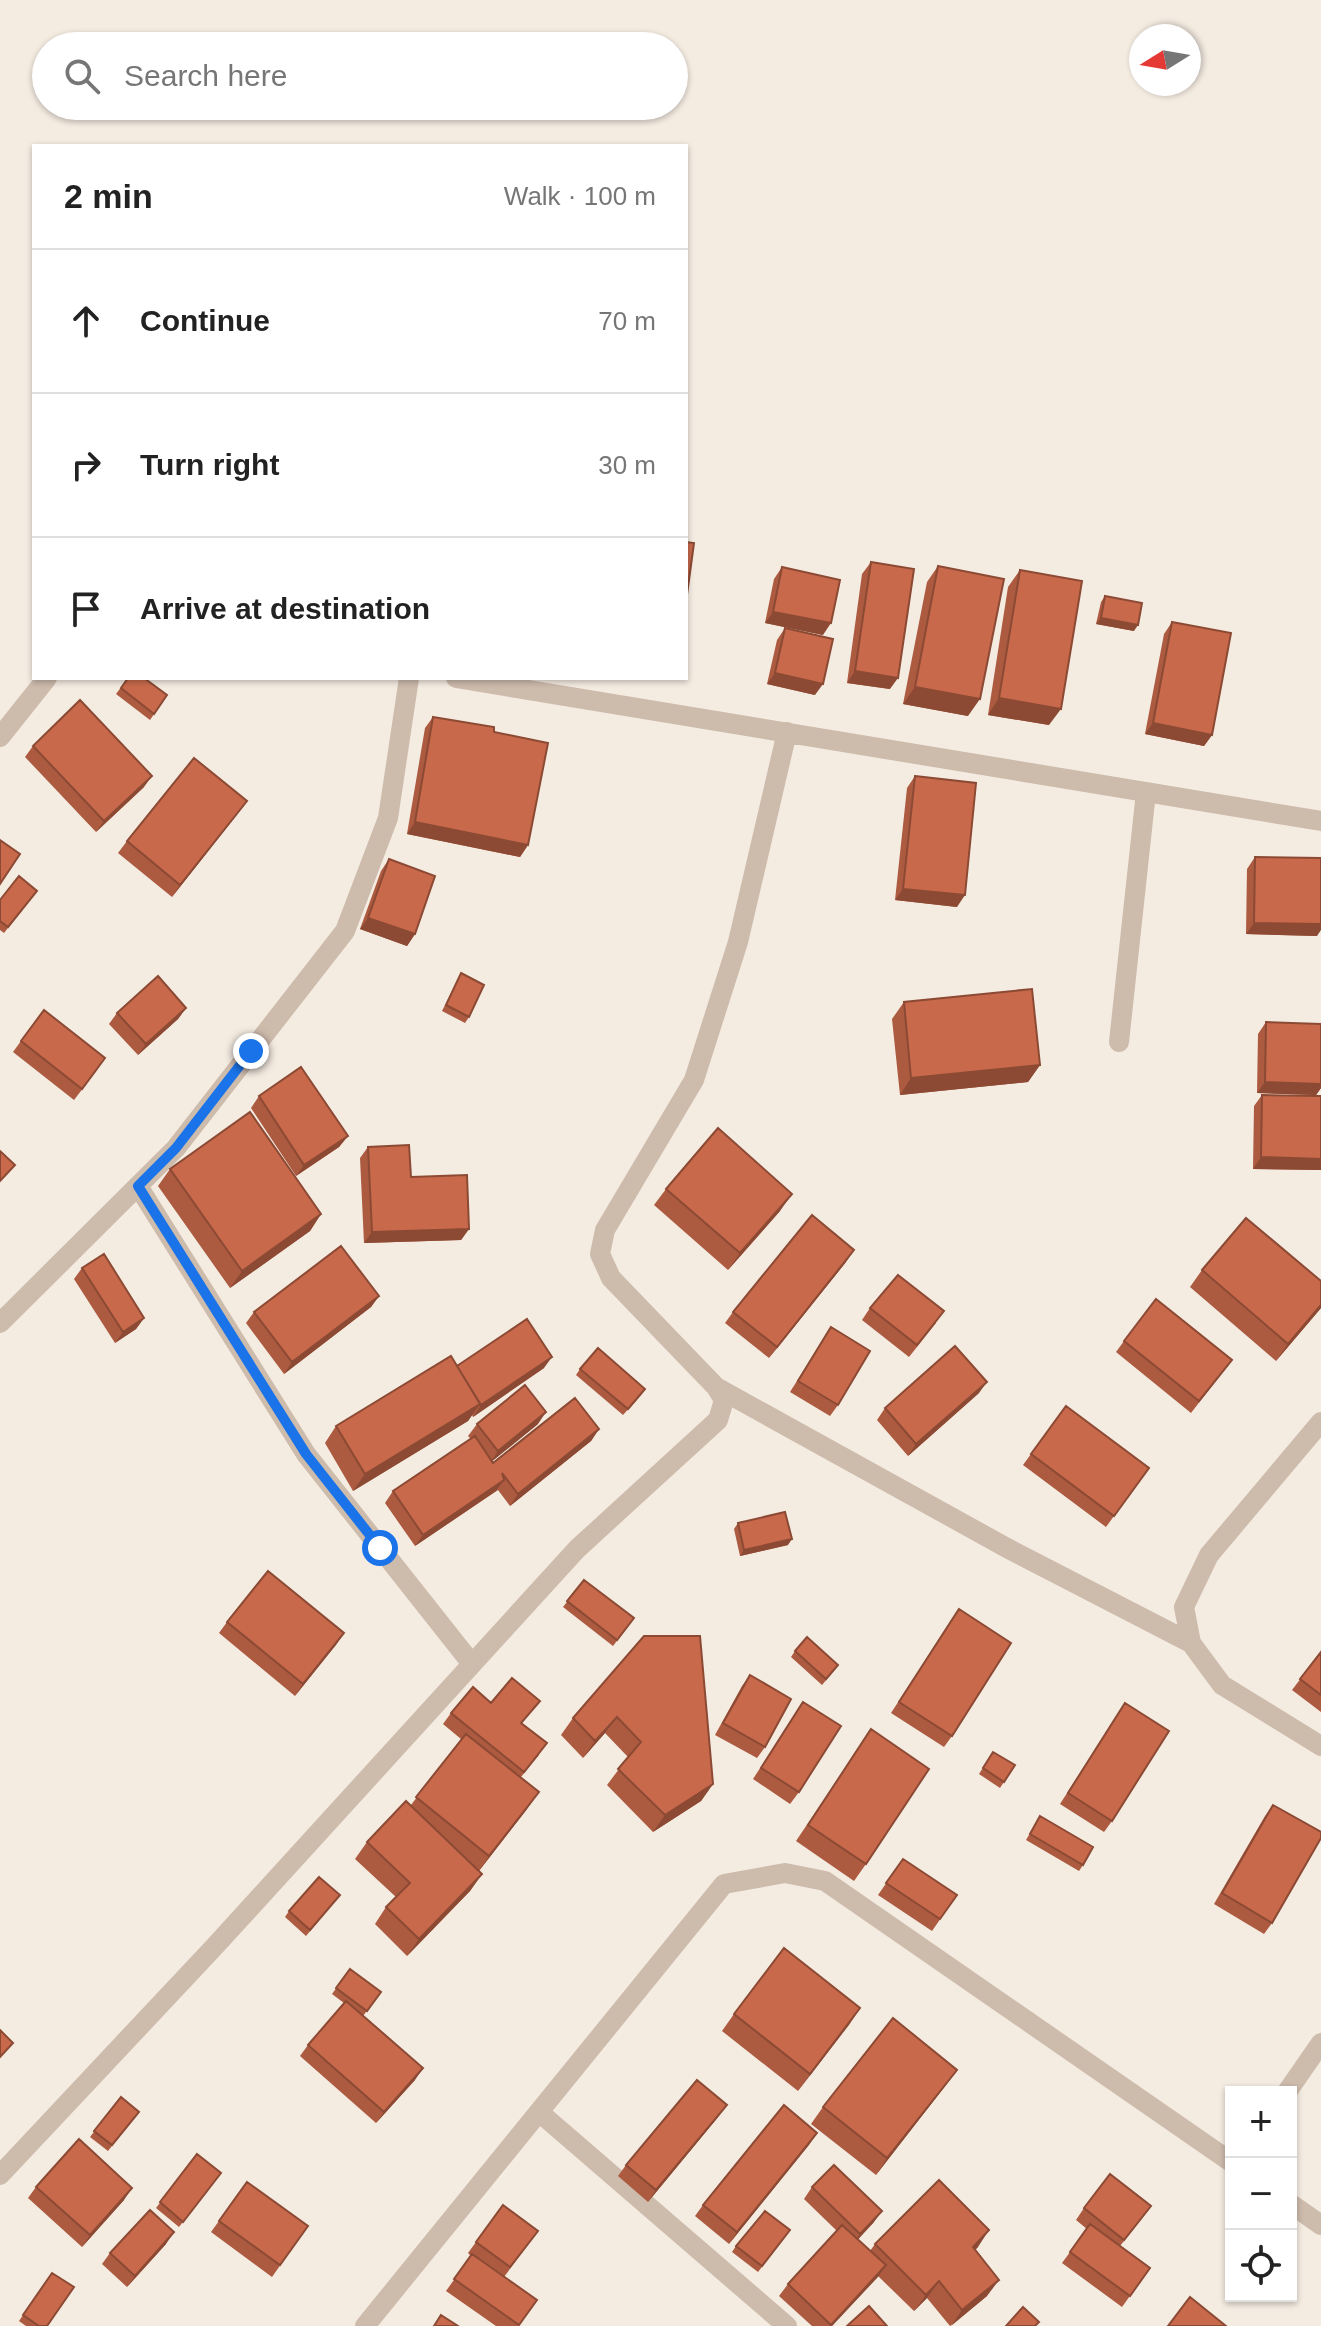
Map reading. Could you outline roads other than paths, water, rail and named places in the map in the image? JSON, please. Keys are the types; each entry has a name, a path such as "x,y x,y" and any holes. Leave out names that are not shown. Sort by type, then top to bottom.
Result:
{"street":[{"path":"0,737 45,680"},
{"path":"0,1323 176,1148 345,931 388,818 409,680"},
{"path":"468,680 1321,821"},
{"path":"0,2175 577,1549 718,1420 724,1400 716,1387 611,1278 600,1254 605,1230 694,1080 738,942 787,732"},
{"path":"1119,1042 1146,792"},
{"path":"138,1186 306,1454 472,1664"},
{"path":"716,1387 1007,1548 1191,1643"},
{"path":"1321,1422 1209,1555 1184,1607 1191,1643 1222,1685 1321,1746"},
{"path":"365,2326 724,1884 785,1873 825,1881 1225,2158"},
{"path":"1291,2086 1321,2043"},
{"path":"539,2112 787,2326"},
{"path":"1297,2208 1321,2225"}]}
